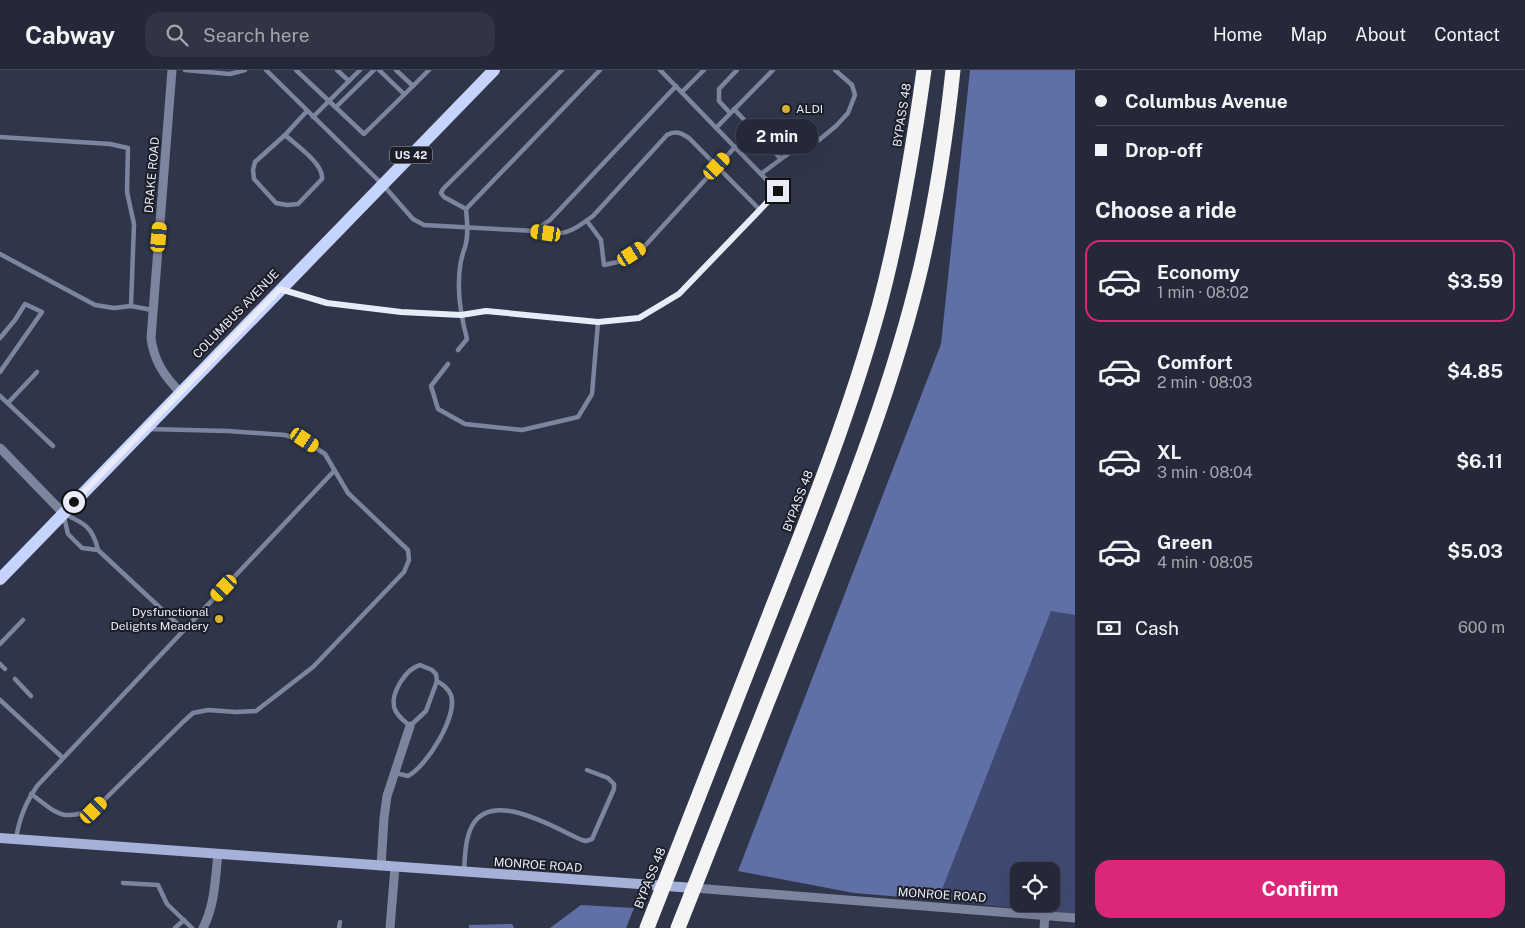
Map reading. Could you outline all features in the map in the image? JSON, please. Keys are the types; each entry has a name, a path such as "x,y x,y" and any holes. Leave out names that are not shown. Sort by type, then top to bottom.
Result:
{"highway":[{"name":"BYPASS 48","path":"647,928 817,495 862,368 894,244 907,181 924,70"},
{"path":"678,928 847,499 888,385 920,269 932,213 942,156 953,70"}],"main road":[{"name":"COLUMBUS AVENUE","path":"0,579 494,70"}],"street":[{"name":"DRAKE ROAD","path":"172,70 151,338 155,358 167,378 180,392"},
{"path":"0,448 63,513"},
{"path":"381,866 387,796 410,726"},
{"name":"MONROE ROAD","path":"0,838 694,888 1075,918"},
{"path":"203,928 214,898 218,854"},
{"path":"390,928 395,867"},
{"path":"1044,928 1045,916"}],"lane":[{"path":"184,70 230,74 245,70"},
{"path":"266,70 383,185 413,219 424,226 557,235 571,232 593,216 668,135 673,132 681,133 689,138 760,210"},
{"path":"296,70 364,134 426,71"},
{"path":"338,70 349,81"},
{"path":"313,117 360,70"},
{"path":"336,108 374,70"},
{"path":"379,70 404,94"},
{"path":"396,70 413,86"},
{"path":"466,209 444,197 441,193 443,189 562,70"},
{"path":"458,350 467,339 461,315 458,282 462,254 465,247 466,209 600,70"},
{"path":"660,70 786,200"},
{"path":"737,70 719,88 719,101 782,159"},
{"path":"716,128 773,70"},
{"path":"761,174 796,148 819,140 848,113 855,95 852,85 835,70"},
{"path":"682,92 702,71"},
{"path":"534,232 550,220 676,86"},
{"path":"285,135 317,164 323,175 322,179 298,204 276,203 254,179 253,170 255,162 285,135 307,111"},
{"path":"0,137 110,144 128,148 127,192 134,224 131,306"},
{"path":"587,221 601,240 604,265 622,261 642,248 735,147"},
{"path":"280,289 327,303 401,312 461,315 486,311 598,322 639,318 679,294 778,191"},
{"path":"0,254 95,304 114,308 131,306 152,310"},
{"path":"0,338 25,304 42,312 0,372"},
{"path":"448,364 431,386 438,409 465,424 522,430 578,417 592,394 598,322"},
{"path":"8,403 37,372"},
{"path":"0,396 53,446"},
{"path":"31,794 59,815 74,816 94,810 193,713 208,710 256,711 312,667 404,572 409,560 408,550 348,493 325,454 305,440 285,435 205,430 144,429"},
{"path":"15,839 26,803 37,786 334,471"},
{"path":"63,513 83,522 95,537 98,550 184,630"},
{"path":"63,513 68,534 82,548 98,550"},
{"path":"0,644 22,620"},
{"path":"0,664 5,669"},
{"path":"420,665 432,670 436,674 437,681 426,711 410,726 399,717 394,708 394,698 407,672 420,665"},
{"path":"15,679 31,696"},
{"path":"394,772 408,776 414,773 434,750 448,718 451,696 445,686 437,681"},
{"path":"0,700 62,758"},
{"path":"464,872 466,847 473,824 483,815 496,809 504,809 530,816 586,841 592,839 614,789 614,784 608,778 587,770"},
{"path":"123,883 158,885 168,904 192,928"},
{"path":"174,928 184,920"},
{"path":"339,928 340,922"}],"shaded area":[{"path":"970,70 1075,70 1075,615 1051,611 938,900 854,893 738,871 941,344"},
{"path":"1051,610 1075,615 1075,914 1055,912 1060,912 1060,862 1010,862 1010,907 938,900"},
{"path":"581,905 634,908 626,928 550,928"},
{"path":"512,924 514,928 469,928 469,925"}],"place":[{"name":"ALDI","path":"786,109"},
{"name":"Dysfunctional Delights Meadery","path":"219,619"}],"route":[{"path":"74,502 280,289 327,303 401,312 461,315 486,311 598,322 639,318 679,294 778,191"}]}
